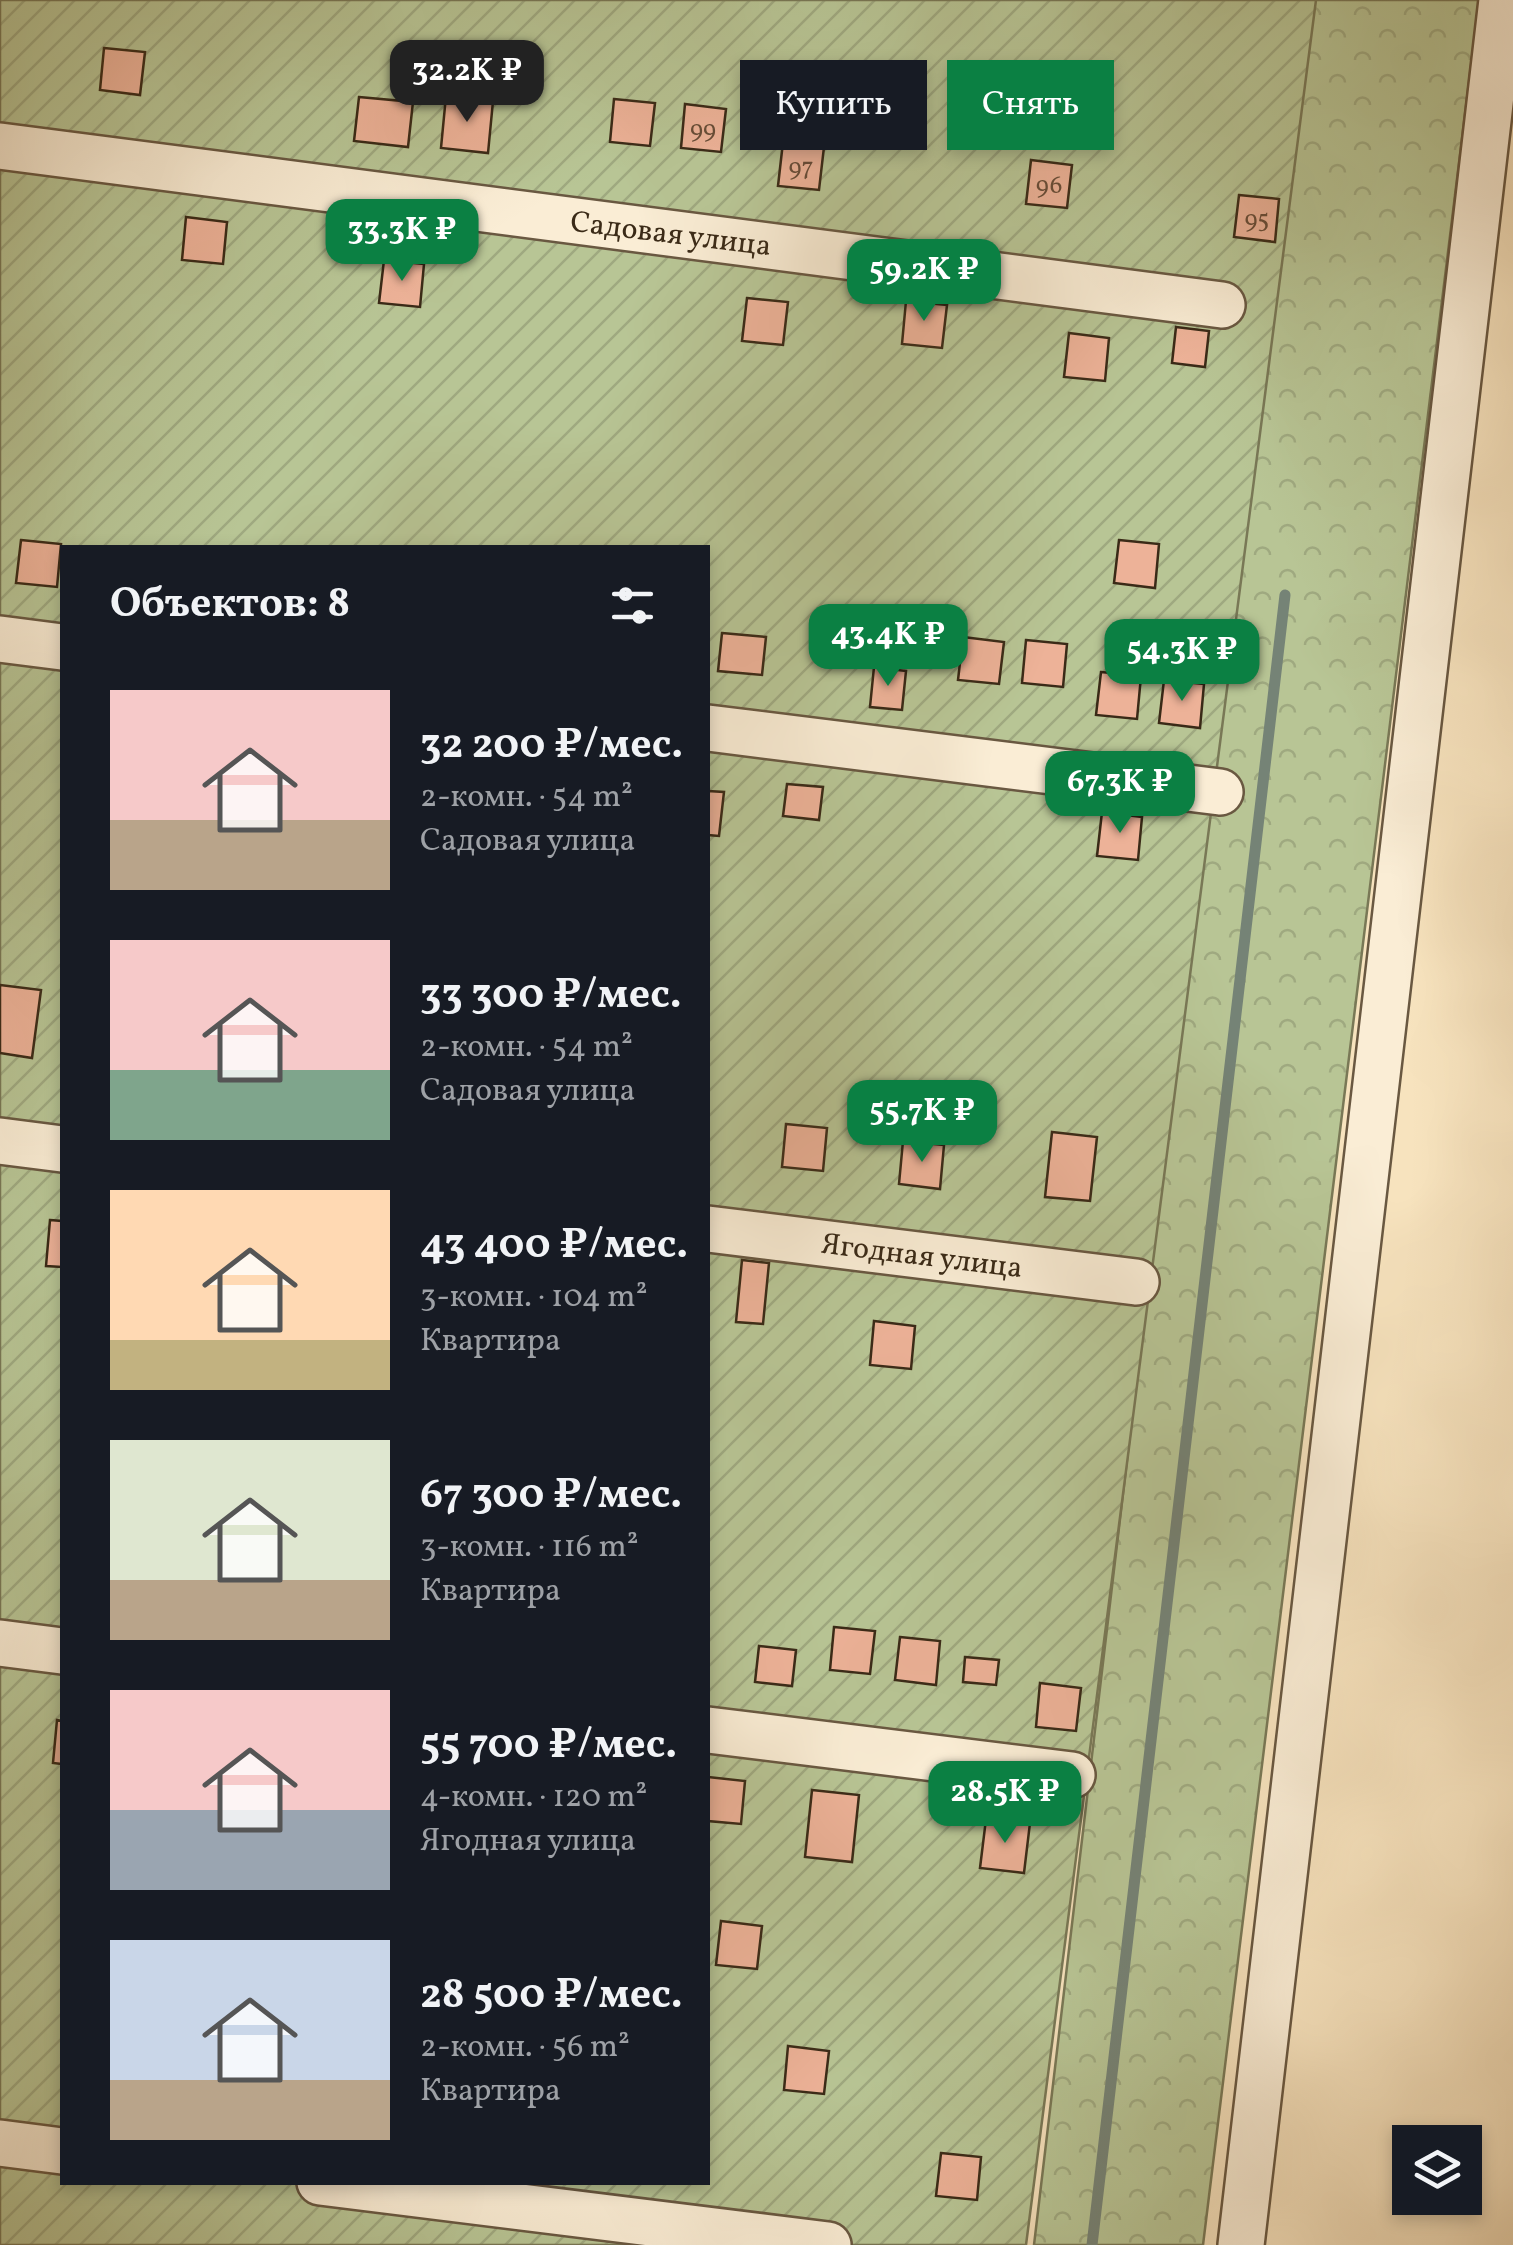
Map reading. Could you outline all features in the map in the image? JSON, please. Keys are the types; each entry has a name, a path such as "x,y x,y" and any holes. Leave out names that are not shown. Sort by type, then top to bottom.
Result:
{"street":[{"path":"1241,2245 1502,0"},
{"name":"Садовая улица","path":"0,146 1222,305"},
{"path":"0,639 60,647"},
{"path":"710,728 1220,792"},
{"path":"0,1141 60,1149"},
{"name":"Ягодная улица","path":"710,1229 1136,1282"},
{"path":"0,1643 60,1651"},
{"path":"710,1730 1072,1776"},
{"path":"0,2143 60,2151"},
{"path":"344,2185 828,2245"}],"green space":[{"path":"0,0 1316,0 1026,2245 0,2245"},
{"path":"1300,0 1479,0 1203,2245 1034,2245"}],"building":[{"path":"104,48 145,52 140,95 100,90"},
{"path":"446,96 493,101 488,153 441,148"},
{"path":"359,97 413,102 408,147 354,141"},
{"path":"614,99 655,103 650,146 610,142"},
{"path":"685,104 726,109 721,152 681,148"},
{"path":"782,150 824,150 819,190 778,186"},
{"path":"1031,160 1072,165 1067,208 1026,204"},
{"path":"1239,195 1279,199 1275,242 1234,237"},
{"path":"186,217 227,222 223,264 182,260"},
{"path":"384,260 424,264 420,307 379,303"},
{"path":"747,298 788,302 783,345 742,341"},
{"path":"906,301 947,305 942,348 902,344"},
{"path":"1176,327 1209,331 1205,367 1172,363"},
{"path":"1069,333 1109,338 1105,381 1064,377"},
{"path":"21,540 61,544 57,587 16,583"},
{"path":"1119,540 1159,544 1155,588 1114,583"},
{"path":"722,633 766,637 762,675 718,671"},
{"path":"963,637 1004,642 999,684 958,680"},
{"path":"1026,640 1067,644 1063,687 1022,683"},
{"path":"874,667 906,671 902,710 870,707"},
{"path":"1101,672 1141,676 1137,719 1096,715"},
{"path":"1164,680 1204,684 1200,728 1159,723"},
{"path":"787,784 823,787 819,820 783,816"},
{"path":"710,791 724,792 719,836 710,835"},
{"path":"1102,812 1142,817 1138,860 1097,856"},
{"path":"0,985 41,990 32,1058 0,1053"},
{"path":"786,1124 827,1128 823,1171 782,1167"},
{"path":"1052,1132 1097,1137 1090,1201 1045,1197"},
{"path":"903,1141 944,1145 940,1189 899,1184"},
{"path":"50,1220 60,1221 60,1267 46,1266"},
{"path":"742,1260 769,1263 763,1324 736,1322"},
{"path":"874,1321 915,1326 911,1369 870,1365"},
{"path":"834,1627 875,1631 870,1674 830,1670"},
{"path":"900,1637 940,1641 936,1685 895,1680"},
{"path":"759,1646 796,1650 792,1686 755,1682"},
{"path":"965,1657 999,1660 996,1685 963,1682"},
{"path":"1040,1683 1081,1688 1076,1731 1036,1727"},
{"path":"57,1720 60,1764 53,1763"},
{"path":"710,1777 745,1781 741,1824 710,1821"},
{"path":"812,1790 859,1795 852,1862 805,1857"},
{"path":"986,1819 1030,1823 1024,1873 980,1868"},
{"path":"721,1921 762,1926 757,1969 716,1965"},
{"path":"788,2046 829,2051 824,2094 784,2090"},
{"path":"941,2153 981,2157 977,2200 936,2196"}],"waterway":[{"path":"1092,2245 1285,595"}]}
